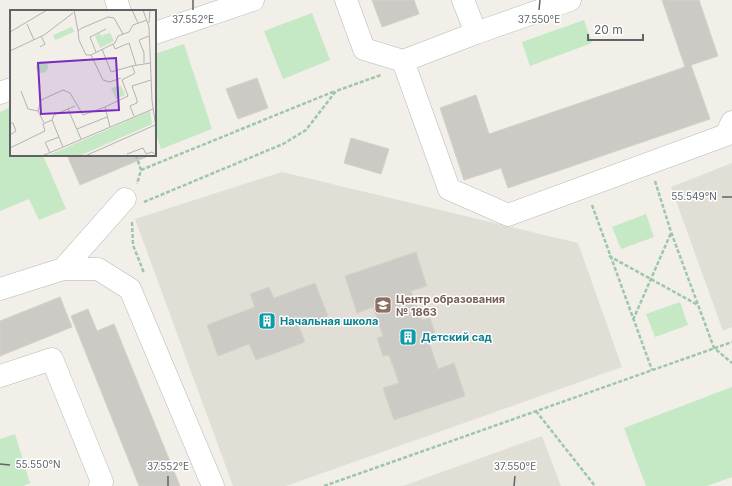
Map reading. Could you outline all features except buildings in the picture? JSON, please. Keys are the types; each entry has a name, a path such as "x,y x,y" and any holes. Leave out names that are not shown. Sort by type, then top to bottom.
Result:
{"lane":[{"path":"116,0 120,10"},
{"path":"156,33 253,0"},
{"path":"346,0 364,49 404,64 476,33 570,0"},
{"path":"463,0 476,33"},
{"path":"404,64 449,189 508,215 726,135 732,122"},
{"path":"0,93 10,89"},
{"path":"63,269 131,197"},
{"path":"0,289 63,269 98,269 130,289 213,486"},
{"path":"0,376 52,359 102,482 100,486"}],"path":[{"path":"141,170 404,64"},
{"path":"131,197 283,144 306,130 336,91"},
{"path":"136,156 141,170 131,197 133,245 144,274"},
{"path":"649,164 671,232 714,348 732,363"},
{"path":"585,187 652,370"},
{"path":"633,321 671,232"},
{"path":"609,256 698,305"},
{"path":"324,486 732,342"},
{"path":"536,411 595,486"}],"shaded area":[{"path":"732,163 732,327 723,331 671,187"},
{"name":"Центр образования № 1863","path":"282,172 578,243 622,367 286,486 233,486 135,219"},
{"path":"542,436 561,486 403,486"}],"green space":[{"path":"312,13 330,60 283,79 264,31"},
{"path":"584,20 592,43 530,66 522,42"},
{"path":"184,44 212,129 161,149 156,134 156,54"},
{"path":"10,107 10,156 43,156 66,209 39,220 29,199 0,211 0,112"},
{"path":"646,214 654,237 621,249 612,227"},
{"path":"680,302 688,325 655,337 646,314"},
{"path":"732,387 732,477 707,486 646,486 624,428"},
{"path":"15,434 30,483 23,486 0,486 0,439"}],"place":[{"name":"Центр образования № 1863","path":"383,305"},
{"name":"Начальная школа","path":"267,321"},
{"name":"Детский сад","path":"408,337"}]}
